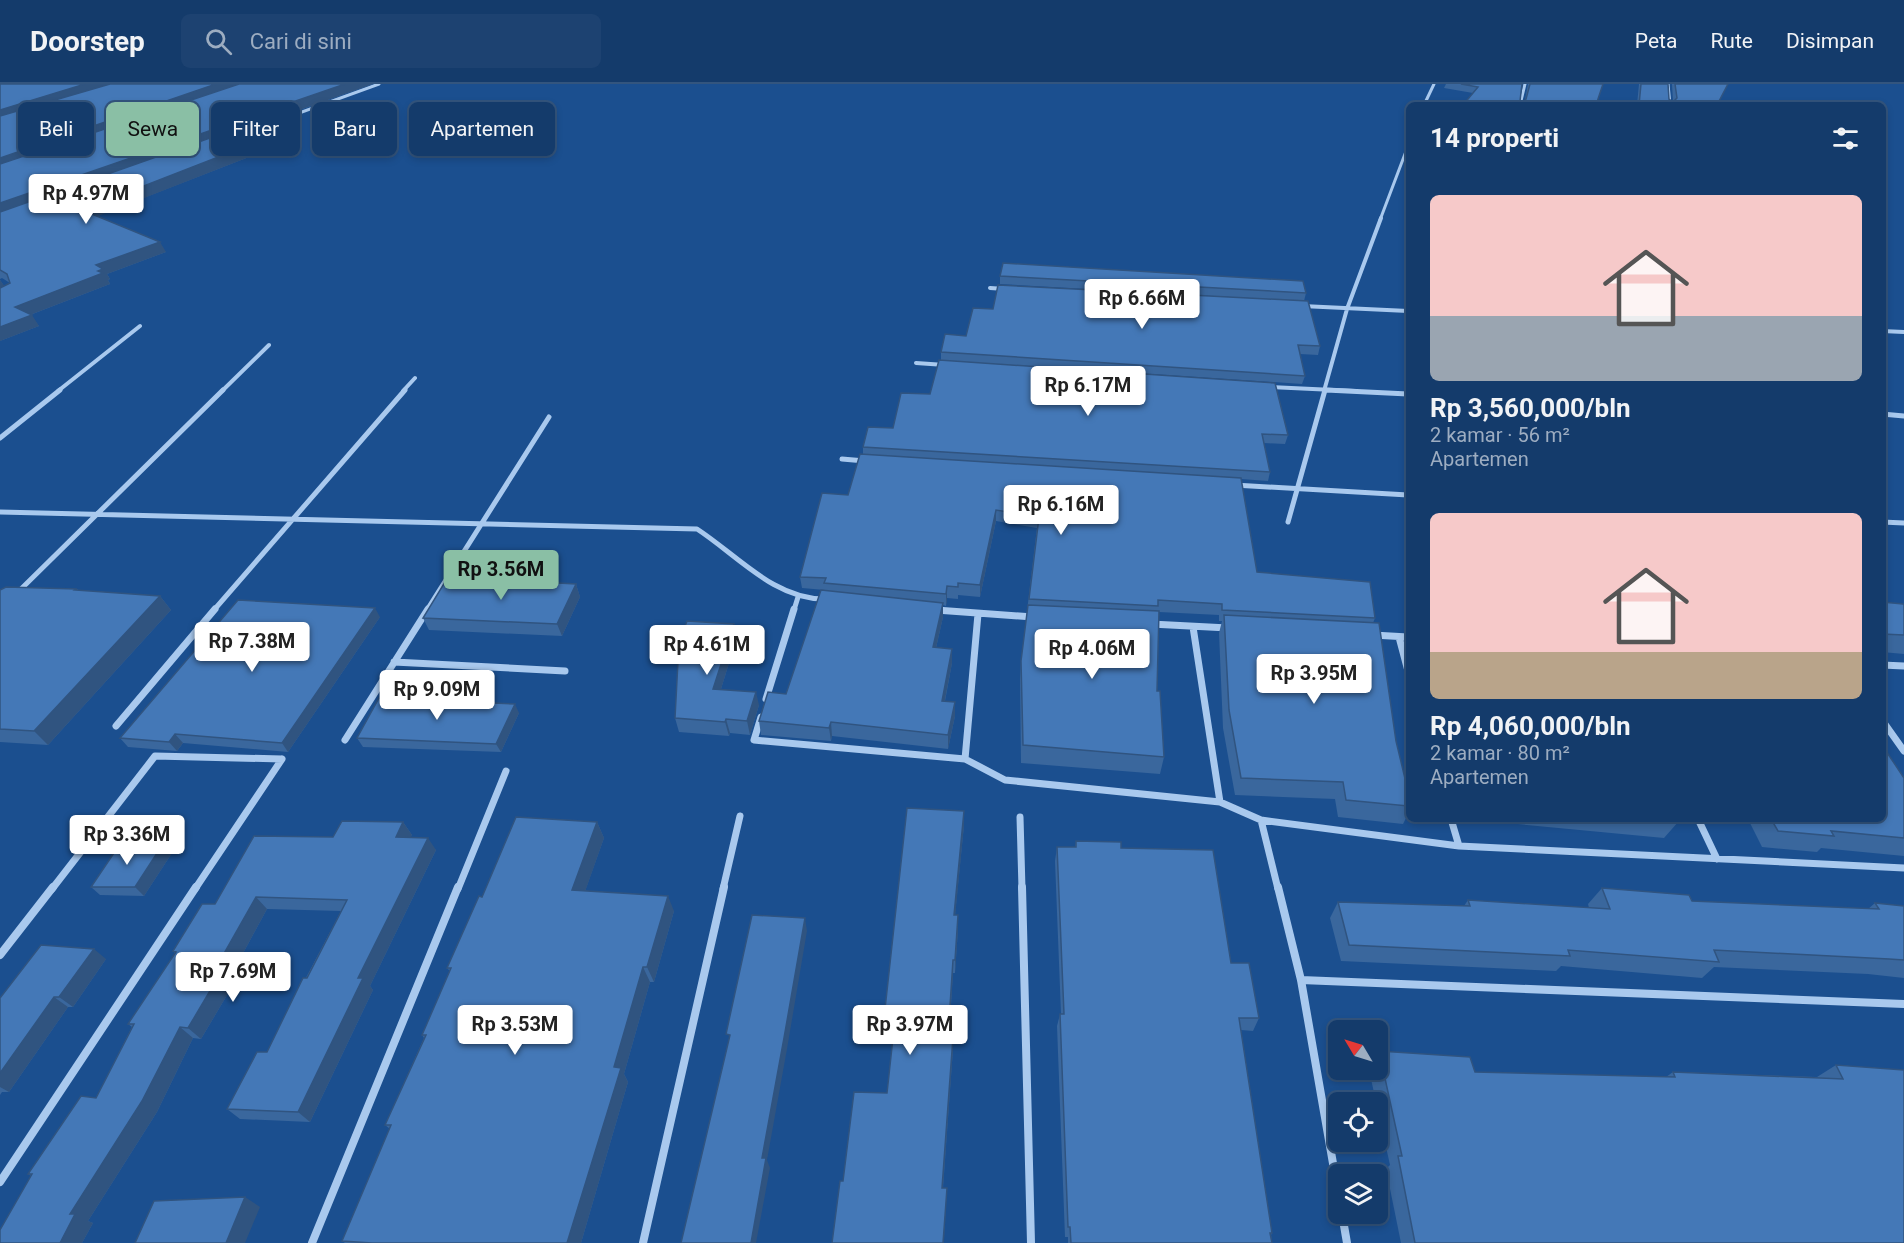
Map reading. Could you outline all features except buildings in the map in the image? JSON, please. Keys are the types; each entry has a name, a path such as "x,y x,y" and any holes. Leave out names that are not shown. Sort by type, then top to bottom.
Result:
{"street":[{"path":"300,113 379,84"},
{"path":"1425,102 1434,84"},
{"path":"1521,102 1525,84"},
{"path":"1668,84 1670,102"},
{"path":"1288,522 1347,309 1406,151"},
{"path":"990,288 1014,289"},
{"path":"1299,306 1406,311"},
{"path":"0,438 140,326"},
{"path":"1886,331 1904,332"},
{"path":"16,593 268,345"},
{"path":"916,363 951,365"},
{"path":"116,726 291,519 415,378"},
{"path":"1265,387 1406,394"},
{"path":"1886,414 1904,416"},
{"path":"345,740 549,417"},
{"path":"842,459 877,461"},
{"path":"1228,484 1406,495"},
{"path":"0,512 698,529 716,540 764,578 798,597 832,600"},
{"path":"1886,522 1904,523"},
{"path":"798,597 754,740 965,759 1005,780 1220,802 1261,820 1459,846 1904,868"},
{"path":"933,609 1046,618"},
{"path":"965,759 978,614"},
{"path":"1148,624 1239,629"},
{"path":"1193,627 1220,802"},
{"path":"1364,635 1406,637"},
{"path":"1399,637 1406,663"},
{"path":"394,662 565,671"},
{"path":"1886,665 1904,666"},
{"path":"1886,726 1904,751"},
{"path":"0,955 155,756 282,759 0,1182"},
{"path":"312,1243 506,771"},
{"path":"642,1243 740,816"},
{"path":"1020,817 1031,1243"},
{"path":"1261,820 1301,980 1333,1164"},
{"path":"1452,822 1459,846"},
{"path":"1699,822 1717,859"},
{"path":"1301,980 1904,1004"},
{"path":"1344,1224 1347,1243"}]}
